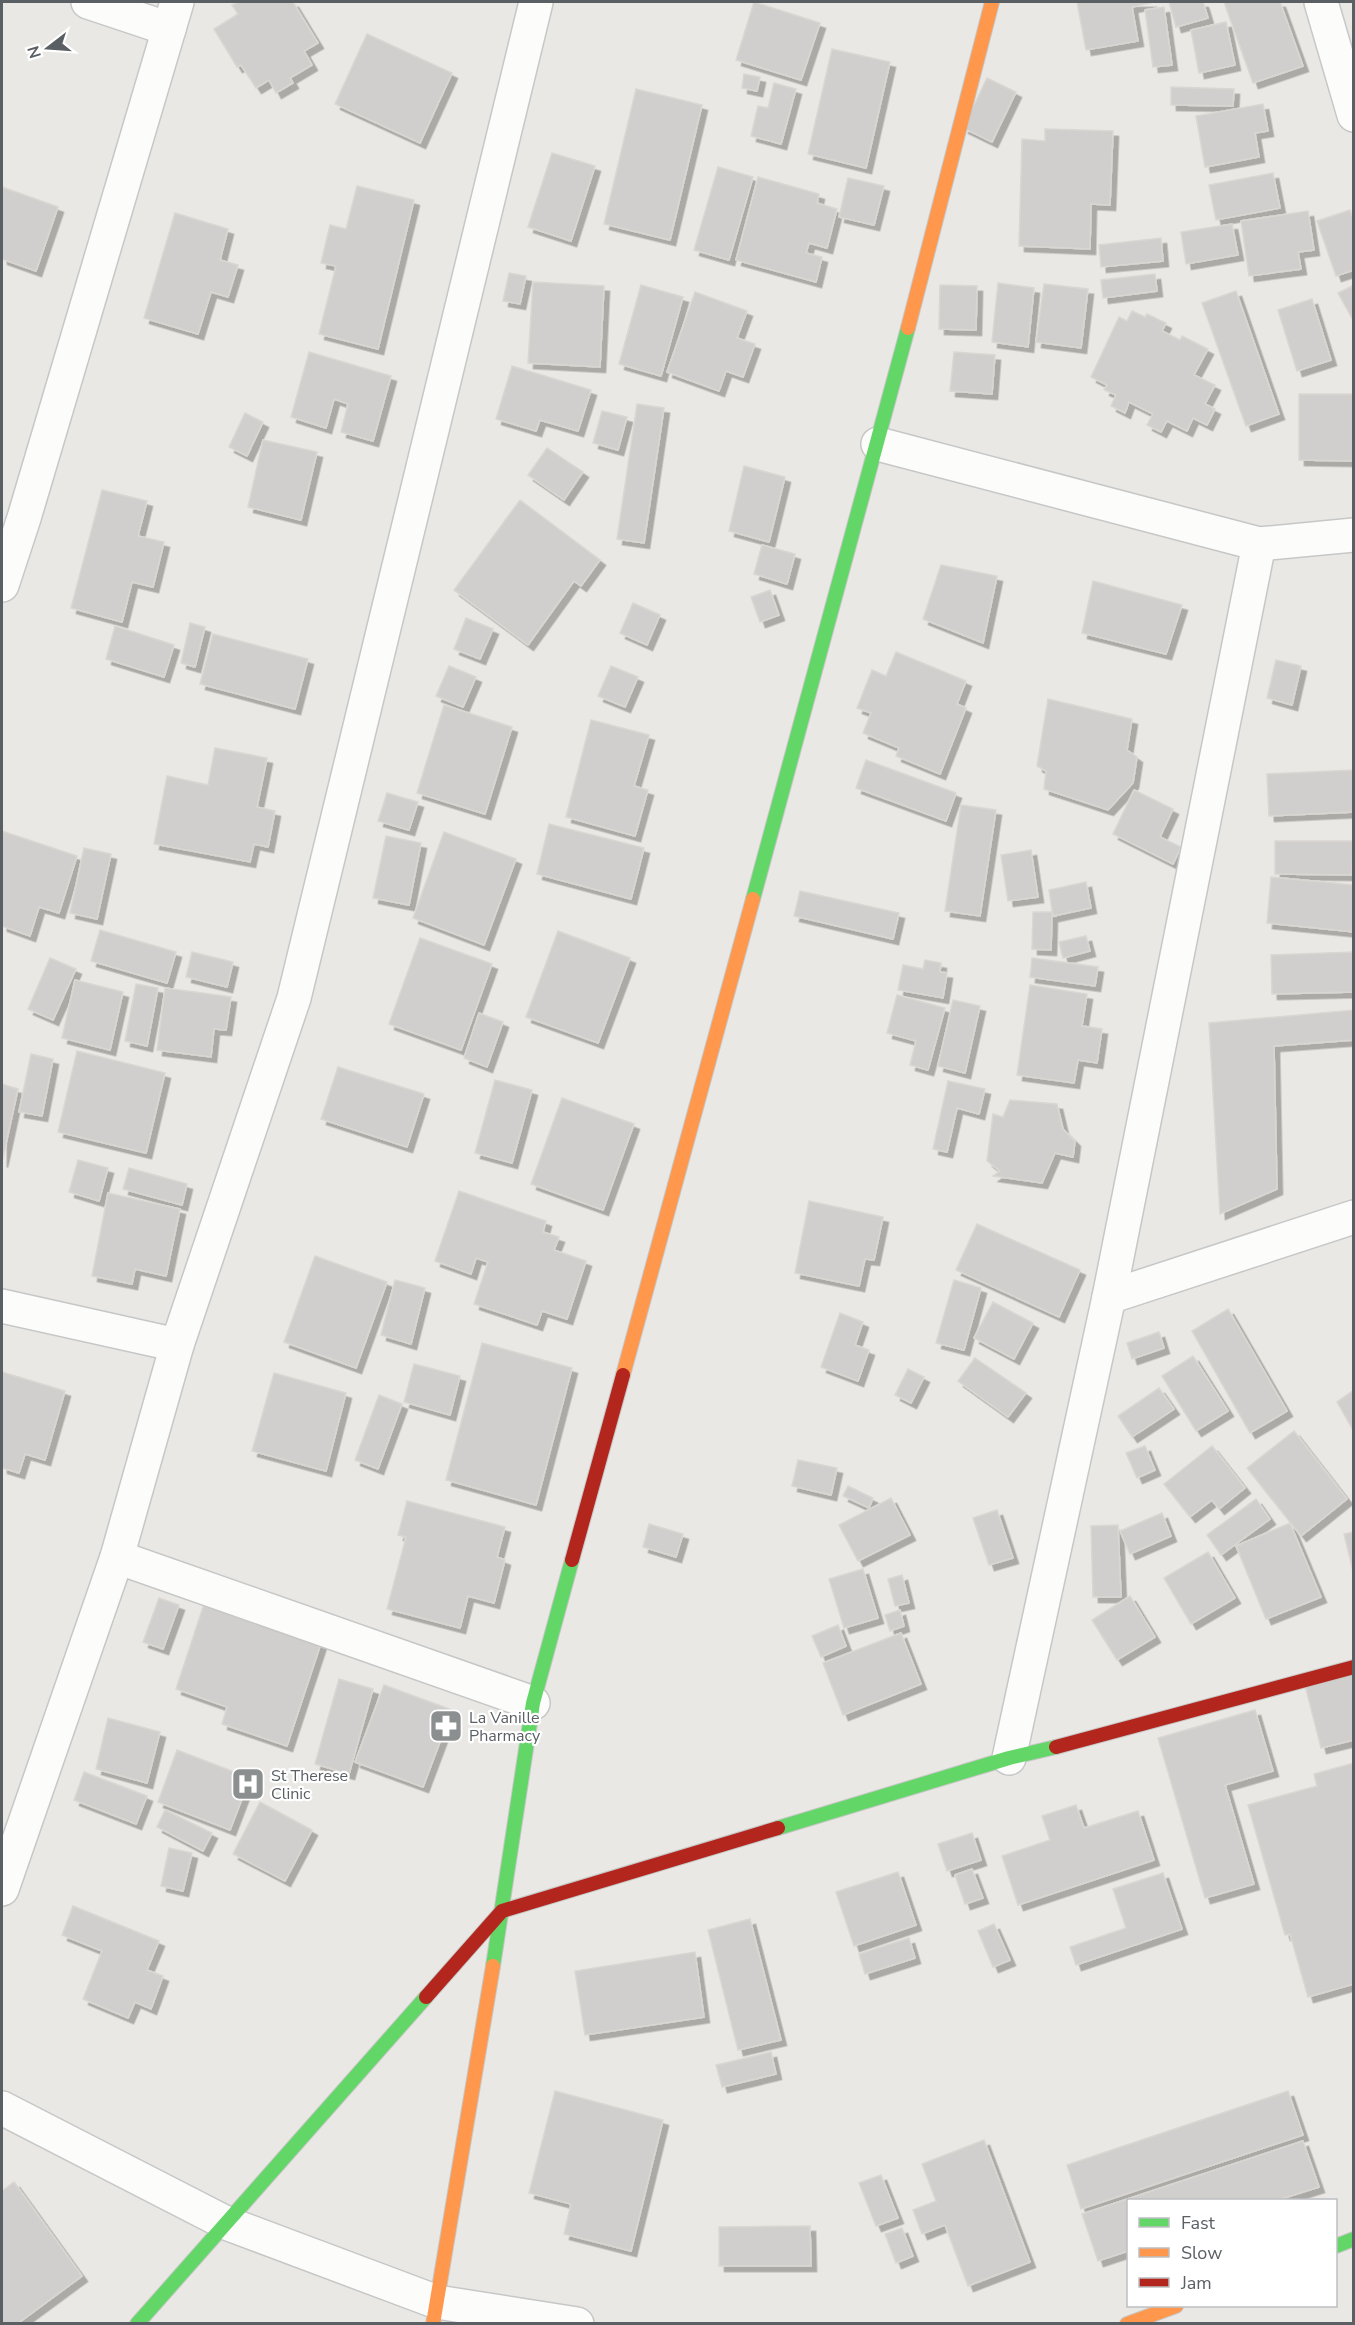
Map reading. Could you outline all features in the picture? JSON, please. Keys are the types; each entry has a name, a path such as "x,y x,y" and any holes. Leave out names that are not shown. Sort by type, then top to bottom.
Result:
{"street":[{"path":"2,585 13,517 173,15 88,2"},
{"path":"2,1889 117,1557 177,1345 294,998 536,2"},
{"path":"435,2313 502,1911 533,1703 879,444 992,2"},
{"path":"1321,2 1353,116"},
{"path":"879,444 1259,544 1353,535"},
{"path":"1009,1758 1108,1297 1259,544"},
{"path":"1108,1297 1353,1217"},
{"path":"2,1306 177,1345"},
{"path":"117,1557 533,1703"},
{"path":"136,2324 502,1911 1009,1758 1088,1740 1353,1667"},
{"path":"2,2108 226,2223 435,2313 577,2324"},
{"path":"1337,2245 1353,2239"},
{"path":"1127,2324 1173,2307"}],"building":[{"path":"239,2 293,2 318,43 304,51 312,65 290,78 293,83 276,93 269,80 256,88 241,65 237,67 214,29 238,14 232,5"},
{"path":"754,2 820,23 801,80 736,60"},
{"path":"1077,2 1151,3 1132,7 1138,41 1086,50"},
{"path":"1169,2 1203,2 1208,18 1176,27"},
{"path":"1224,2 1280,2 1303,66 1253,83"},
{"path":"1164,7 1172,65 1153,67 1145,10"},
{"path":"1226,22 1235,65 1199,73 1191,30"},
{"path":"367,34 452,73 420,143 335,104"},
{"path":"832,49 890,62 866,168 808,154"},
{"path":"744,74 760,77 757,91 742,88"},
{"path":"987,78 1016,92 992,142 963,128"},
{"path":"774,83 796,89 781,144 751,136 758,106 768,108"},
{"path":"1171,87 1234,89 1233,106 1171,105"},
{"path":"636,89 702,105 670,240 604,224"},
{"path":"1263,104 1268,131 1255,133 1259,157 1205,167 1196,116"},
{"path":"1045,129 1113,131 1110,205 1091,204 1090,249 1019,246 1022,139 1045,141"},
{"path":"552,153 595,166 571,241 528,227"},
{"path":"718,167 753,177 729,260 694,250"},
{"path":"1273,173 1280,208 1216,220 1209,185"},
{"path":"758,177 819,194 817,203 837,209 827,248 809,243 806,253 822,257 816,282 736,260"},
{"path":"848,178 884,186 874,225 839,217"},
{"path":"357,186 414,200 378,349 319,334 336,266 321,263 330,225 346,229"},
{"path":"2,187 58,207 36,271 2,259"},
{"path":"1350,210 1354,222 1354,270 1336,276 1317,221"},
{"path":"1308,211 1314,250 1298,252 1301,269 1249,276 1241,221"},
{"path":"175,213 228,229 220,260 238,265 228,297 211,292 198,334 144,318"},
{"path":"1232,224 1238,255 1186,264 1181,232"},
{"path":"1161,238 1163,261 1101,267 1099,245"},
{"path":"509,273 526,276 520,304 503,301"},
{"path":"1155,274 1157,291 1103,298 1101,280"},
{"path":"533,282 604,286 600,367 528,363"},
{"path":"998,283 1034,288 1028,347 992,342"},
{"path":"1044,284 1088,289 1081,348 1036,342"},
{"path":"641,285 683,297 661,376 619,364"},
{"path":"940,285 977,286 976,330 939,329"},
{"path":"1354,285 1354,322 1338,293"},
{"path":"1236,291 1279,414 1246,426 1202,303"},
{"path":"695,292 747,311 737,338 755,344 743,377 726,371 719,391 667,372"},
{"path":"1312,299 1331,360 1297,371 1278,310"},
{"path":"1132,311 1145,317 1147,314 1166,323 1162,331 1180,340 1182,336 1208,349 1194,375 1215,385 1205,404 1215,409 1207,425 1193,418 1187,431 1167,421 1161,432 1147,425 1153,414 1129,402 1125,413 1111,406 1116,395 1104,390 1107,385 1091,377 1119,317 1127,321"},
{"path":"309,352 391,376 373,441 341,432 348,404 334,399 326,428 291,417"},
{"path":"954,352 995,355 992,394 950,391"},
{"path":"512,366 591,390 578,431 540,420 536,431 496,419"},
{"path":"1299,394 1354,394 1354,461 1299,460"},
{"path":"637,404 664,408 644,543 617,539"},
{"path":"602,411 627,417 618,450 593,443"},
{"path":"245,413 263,422 247,456 229,447"},
{"path":"263,440 317,452 301,520 248,507"},
{"path":"547,448 583,472 564,500 528,475"},
{"path":"744,466 785,477 769,542 729,531"},
{"path":"102,490 147,501 138,536 164,542 153,587 132,582 122,622 71,608"},
{"path":"520,500 600,560 581,586 574,581 528,645 454,590"},
{"path":"762,545 795,554 787,584 754,574"},
{"path":"941,565 997,576 983,643 923,619"},
{"path":"1093,581 1182,605 1166,654 1082,633"},
{"path":"770,590 779,615 760,622 751,597"},
{"path":"633,603 660,615 647,645 620,633"},
{"path":"466,618 493,629 480,659 454,649"},
{"path":"190,623 205,627 195,667 181,663"},
{"path":"115,626 174,645 164,677 106,659"},
{"path":"213,634 308,659 295,709 200,684"},
{"path":"896,652 966,681 957,704 966,708 940,774 896,756 899,748 863,733 871,713 857,708 872,670 886,676"},
{"path":"1276,660 1301,666 1292,705 1267,698"},
{"path":"449,666 476,677 463,707 436,696"},
{"path":"611,666 638,677 625,707 598,696"},
{"path":"1048,699 1132,719 1127,750 1137,757 1133,783 1108,810 1044,789 1046,771 1037,766"},
{"path":"444,705 512,727 485,814 417,793"},
{"path":"591,720 649,735 634,786 648,790 635,836 566,817"},
{"path":"215,748 267,758 257,807 275,811 268,847 254,844 250,862 154,844 167,776 208,785"},
{"path":"866,760 956,793 946,821 856,788"},
{"path":"1354,770 1354,812 1269,816 1267,774"},
{"path":"1134,790 1173,809 1160,837 1181,847 1173,864 1113,834"},
{"path":"387,793 418,802 409,830 378,821"},
{"path":"961,805 996,810 980,916 945,911"},
{"path":"549,824 644,848 631,899 537,874"},
{"path":"2,831 77,856 59,913 39,907 30,936 2,926"},
{"path":"444,832 516,859 484,945 413,918"},
{"path":"386,836 421,843 409,905 373,898"},
{"path":"1275,841 1353,841 1352,875 1275,874"},
{"path":"84,848 111,854 97,919 70,913"},
{"path":"1031,850 1038,897 1008,901 1001,855"},
{"path":"1271,877 1354,885 1354,932 1267,923"},
{"path":"1086,882 1091,908 1053,916 1049,890"},
{"path":"800,891 899,913 893,939 794,916"},
{"path":"1033,912 1052,912 1051,950 1032,949"},
{"path":"100,930 176,952 167,983 91,961"},
{"path":"558,931 630,958 598,1043 526,1017"},
{"path":"1086,936 1090,951 1063,958 1059,942"},
{"path":"420,938 492,964 461,1050 389,1024"},
{"path":"192,952 233,962 227,987 186,977"},
{"path":"1354,952 1354,992 1272,994 1271,955"},
{"path":"50,958 76,969 53,1020 28,1009"},
{"path":"1032,958 1098,967 1095,986 1030,977"},
{"path":"925,960 941,963 940,972 947,973 943,998 898,990 903,965 923,969"},
{"path":"75,980 123,992 110,1050 62,1038"},
{"path":"136,984 158,988 147,1046 125,1041"},
{"path":"1030,985 1087,994 1082,1026 1102,1029 1097,1063 1078,1060 1074,1083 1017,1075"},
{"path":"165,988 231,997 226,1030 214,1029 211,1057 157,1050"},
{"path":"897,995 945,1008 928,1070 910,1065 916,1041 887,1033"},
{"path":"953,1000 980,1006 965,1073 938,1066"},
{"path":"1354,1010 1354,1040 1274,1046 1277,1189 1220,1214 1209,1023"},
{"path":"479,1013 503,1022 487,1067 464,1058"},
{"path":"77,1051 165,1073 146,1153 58,1132"},
{"path":"31,1054 53,1059 42,1116 19,1112"},
{"path":"338,1067 424,1094 407,1147 321,1119"},
{"path":"495,1080 532,1090 512,1163 475,1153"},
{"path":"948,1081 985,1089 979,1114 957,1108 947,1152 933,1149"},
{"path":"2,1084 18,1089 2,1162"},
{"path":"562,1098 634,1124 603,1210 531,1184"},
{"path":"1010,1100 1057,1104 1063,1129 1075,1141 1073,1157 1055,1153 1042,1183 993,1176 1000,1171 987,1161 993,1114 1003,1117"},
{"path":"78,1160 108,1168 99,1201 69,1192"},
{"path":"129,1168 187,1184 182,1205 123,1189"},
{"path":"459,1191 546,1221 543,1232 559,1237 554,1250 586,1261 567,1319 542,1311 537,1325 474,1304 488,1262 476,1258 471,1274 435,1261"},
{"path":"108,1193 180,1209 166,1276 135,1269 132,1284 92,1276"},
{"path":"809,1201 883,1217 874,1260 865,1259 859,1286 795,1273"},
{"path":"977,1224 1080,1270 1059,1317 956,1270"},
{"path":"315,1256 387,1282 356,1368 284,1342"},
{"path":"395,1280 425,1288 411,1344 381,1335"},
{"path":"954,1280 981,1288 964,1350 936,1343"},
{"path":"993,1302 1033,1323 1014,1359 974,1338"},
{"path":"1228,1309 1287,1411 1250,1433 1192,1331"},
{"path":"840,1313 863,1322 855,1345 869,1350 858,1381 821,1367"},
{"path":"1159,1332 1164,1348 1132,1359 1127,1343"},
{"path":"482,1343 572,1368 536,1505 446,1480"},
{"path":"1193,1356 1228,1411 1196,1431 1162,1376"},
{"path":"975,1358 1026,1393 1008,1417 958,1381"},
{"path":"414,1364 460,1376 450,1415 404,1402"},
{"path":"908,1369 924,1377 911,1403 895,1395"},
{"path":"2,1372 65,1391 45,1460 25,1454 19,1473 2,1468"},
{"path":"274,1373 346,1393 326,1471 252,1451"},
{"path":"1159,1388 1174,1409 1132,1437 1118,1416"},
{"path":"1354,1390 1354,1432 1337,1402"},
{"path":"379,1395 402,1404 378,1469 355,1460"},
{"path":"1294,1431 1347,1499 1301,1536 1247,1468"},
{"path":"1145,1446 1155,1470 1137,1478 1126,1453"},
{"path":"1212,1446 1245,1488 1219,1509 1212,1500 1190,1517 1164,1484"},
{"path":"798,1460 837,1468 831,1495 792,1486"},
{"path":"848,1486 873,1498 869,1508 843,1496"},
{"path":"891,1498 910,1535 858,1561 839,1525"},
{"path":"1256,1499 1270,1519 1221,1555 1207,1535"},
{"path":"407,1501 505,1527 497,1557 505,1560 494,1603 468,1596 460,1628 387,1609 406,1537 398,1535"},
{"path":"997,1510 1013,1558 989,1565 973,1518"},
{"path":"1162,1513 1171,1536 1130,1554 1120,1531"},
{"path":"1290,1523 1321,1597 1266,1619 1236,1546"},
{"path":"649,1524 683,1534 676,1557 643,1547"},
{"path":"1118,1525 1121,1597 1093,1597 1091,1526"},
{"path":"1354,1532 1354,1575 1344,1534"},
{"path":"1208,1552 1235,1598 1191,1624 1164,1578"},
{"path":"863,1569 878,1618 844,1628 829,1579"},
{"path":"902,1575 909,1603 895,1606 888,1579"},
{"path":"1130,1596 1155,1637 1117,1660 1092,1620"},
{"path":"159,1598 179,1605 163,1649 143,1642"},
{"path":"204,1604 321,1643 287,1746 222,1724 227,1707 176,1689"},
{"path":"900,1610 904,1626 890,1631 885,1615"},
{"path":"838,1625 846,1646 821,1657 812,1636"},
{"path":"901,1633 921,1684 843,1715 823,1663"},
{"path":"1354,1673 1354,1740 1321,1748 1305,1685"},
{"path":"339,1679 373,1689 349,1774 315,1764"},
{"path":"384,1685 452,1710 423,1787 355,1762"},
{"path":"1255,1710 1273,1771 1225,1785 1254,1884 1205,1898 1158,1738"},
{"path":"108,1718 160,1732 147,1783 96,1769"},
{"path":"177,1750 250,1778 230,1830 158,1802"},
{"path":"1354,1763 1354,1984 1308,1997 1290,1934 1285,1935 1248,1805 1317,1786 1314,1774"},
{"path":"84,1772 147,1796 136,1824 74,1800"},
{"path":"260,1802 312,1830 285,1881 233,1854"},
{"path":"1076,1805 1084,1828 1138,1811 1154,1860 1018,1905 1002,1856 1050,1840 1042,1816"},
{"path":"165,1810 212,1833 203,1851 157,1827"},
{"path":"972,1833 981,1860 947,1871 938,1844"},
{"path":"169,1848 192,1853 183,1891 161,1886"},
{"path":"972,1869 983,1898 965,1904 955,1875"},
{"path":"898,1872 916,1925 854,1946 836,1892"},
{"path":"1163,1873 1182,1929 1076,1965 1070,1947 1126,1928 1113,1889"},
{"path":"73,1906 159,1941 147,1970 163,1976 151,2009 135,2002 128,2018 83,1999 102,1951 62,1935"},
{"path":"750,1919 781,2040 738,2050 708,1930"},
{"path":"994,1924 1010,1960 993,1967 978,1931"},
{"path":"909,1938 915,1958 865,1974 859,1954"},
{"path":"695,1952 704,2017 585,2035 575,1971"},
{"path":"771,2052 776,2074 722,2087 716,2065"},
{"path":"555,2091 663,2120 631,2251 564,2234 571,2204 529,2193"},
{"path":"1288,2091 1303,2135 1081,2209 1067,2165"},
{"path":"984,2140 1030,2262 968,2286 945,2225 922,2234 913,2210 936,2201 922,2164"},
{"path":"1303,2141 1319,2187 1281,2199 1127,2199"},
{"path":"881,2175 898,2218 876,2226 859,2183"},
{"path":"14,2182 82,2276 17,2324 2,2324 2,2191"},
{"path":"1127,2199 1127,2251 1098,2261 1082,2214"},
{"path":"810,2226 811,2266 719,2266 719,2227"},
{"path":"902,2228 913,2256 896,2263 885,2234"}],"traffic: fast":[{"path":"753,899 908,328"},
{"path":"493,1966 533,1703 572,1560"},
{"path":"778,1828 1009,1758 1056,1747"},
{"path":"137,2324 426,1997"},
{"path":"1337,2246 1354,2239"}],"traffic: slow":[{"path":"908,328 992,2"},
{"path":"623,1375 753,899"},
{"path":"433,2324 493,1966"},
{"path":"1127,2324 1173,2307"}],"traffic: jam":[{"path":"572,1560 623,1375"},
{"path":"1056,1747 1354,1667"},
{"path":"426,1997 502,1911 778,1828"}],"place":[{"name":"La Vanille Pharmacy","path":"446,1726"},
{"name":"St Therese Clinic","path":"248,1784"}]}
